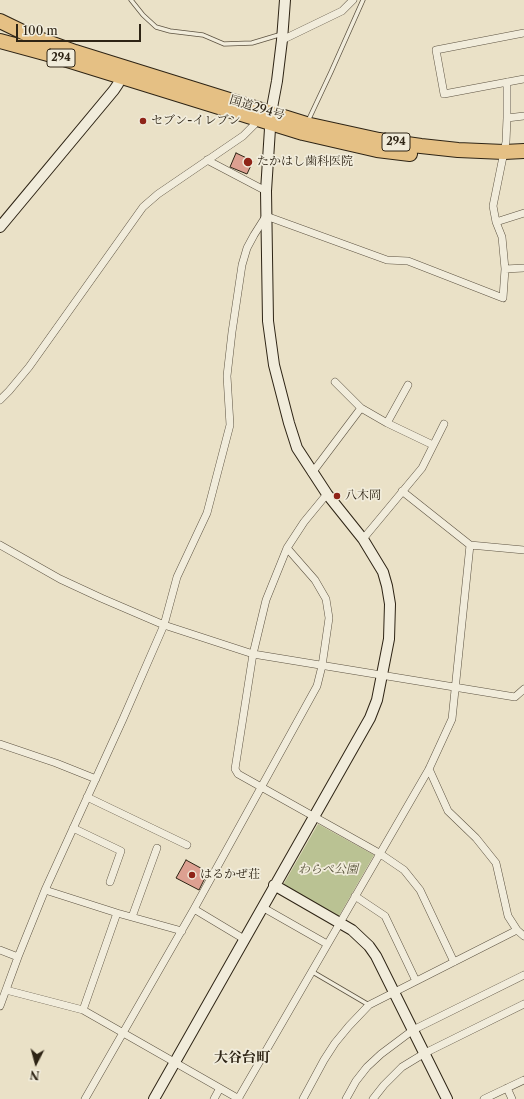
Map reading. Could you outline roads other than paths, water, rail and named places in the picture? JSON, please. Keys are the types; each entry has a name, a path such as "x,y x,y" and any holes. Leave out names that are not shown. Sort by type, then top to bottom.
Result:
{"highway":[{"name":"国道294号","path":"0,21 32,36 124,72 257,120 271,118"},
{"name":"国道294号","path":"0,41 124,72 304,129 378,150 433,157 503,156 524,160"},
{"name":"国道294号","path":"503,156 524,151"}],"street":[{"path":"154,1099 370,718 377,700 389,639 390,604 383,572 363,539 326,494 297,448 274,365 268,321 266,191 271,118 283,37 285,0"},
{"path":"283,37 342,11 353,0"},
{"path":"524,33 436,50 444,94 524,79"},
{"path":"0,227 114,90 124,72"},
{"path":"266,216 387,260 408,261 503,298 505,269 502,237 496,222 493,206 503,156 507,118 507,82"},
{"path":"507,118 524,116"},
{"path":"0,400 29,367 143,207 158,194 243,136 257,120"},
{"path":"207,160 266,191"},
{"path":"496,222 524,213"},
{"path":"0,1006 45,890 164,625 177,577 208,514 230,425 228,376 232,332 242,265 247,248 266,216"},
{"path":"505,269 524,268"},
{"path":"336,382 361,408 433,446"},
{"path":"387,423 408,385"},
{"path":"312,473 361,408"},
{"path":"363,539 422,468 444,424"},
{"path":"402,491 470,545 524,550"},
{"path":"326,494 304,522 287,548 266,600 253,654 235,769 238,774 380,853 404,870 420,890 454,962"},
{"path":"0,545 60,579 164,625 253,654 515,697 524,689"},
{"path":"6,990 83,1010 238,1099 429,768 452,719 470,545"},
{"path":"85,1099 182,931 317,686 322,666 329,618 326,599 314,580 287,548"},
{"path":"0,744 56,763 96,779"},
{"path":"429,768 448,811 476,838 496,863 508,916 517,930 524,936"},
{"path":"87,797 187,845"},
{"path":"73,828 121,851 110,882"},
{"path":"132,917 157,848"},
{"path":"274,885 352,930 369,946 376,956 447,1099"},
{"path":"45,890 117,913 182,931"},
{"path":"355,896 385,916 416,981"},
{"path":"262,907 327,944"},
{"path":"194,909 244,939"},
{"path":"83,1010 117,913"},
{"path":"303,1099 335,1043 369,1005 517,930"},
{"path":"0,950 18,957"},
{"path":"346,1099 356,1081 368,1067 381,1054 413,1030 524,976"},
{"path":"373,1099 384,1085 402,1067 425,1053 524,1004"},
{"path":"486,1099 524,1080"},
{"path":"214,1099 220,1088"},
{"path":"507,1088 512,1099"}],"lane":[{"path":"131,0 143,15 156,27 170,31 203,35 224,44 252,43 283,37"},
{"path":"304,129 332,72 363,0"},
{"path":"311,971 369,1005"}],"place":[{"name":"セブン-イレブン","path":"143,121"},
{"name":"たかはし歯科医院","path":"248,162"},
{"name":"八木岡","path":"337,496"},
{"name":"はるかぜ荘","path":"192,875"}],"district":[{"name":"大谷台町","path":"242,1058"}],"park label":[{"name":"わらぺ公園","path":"328,870"}]}
